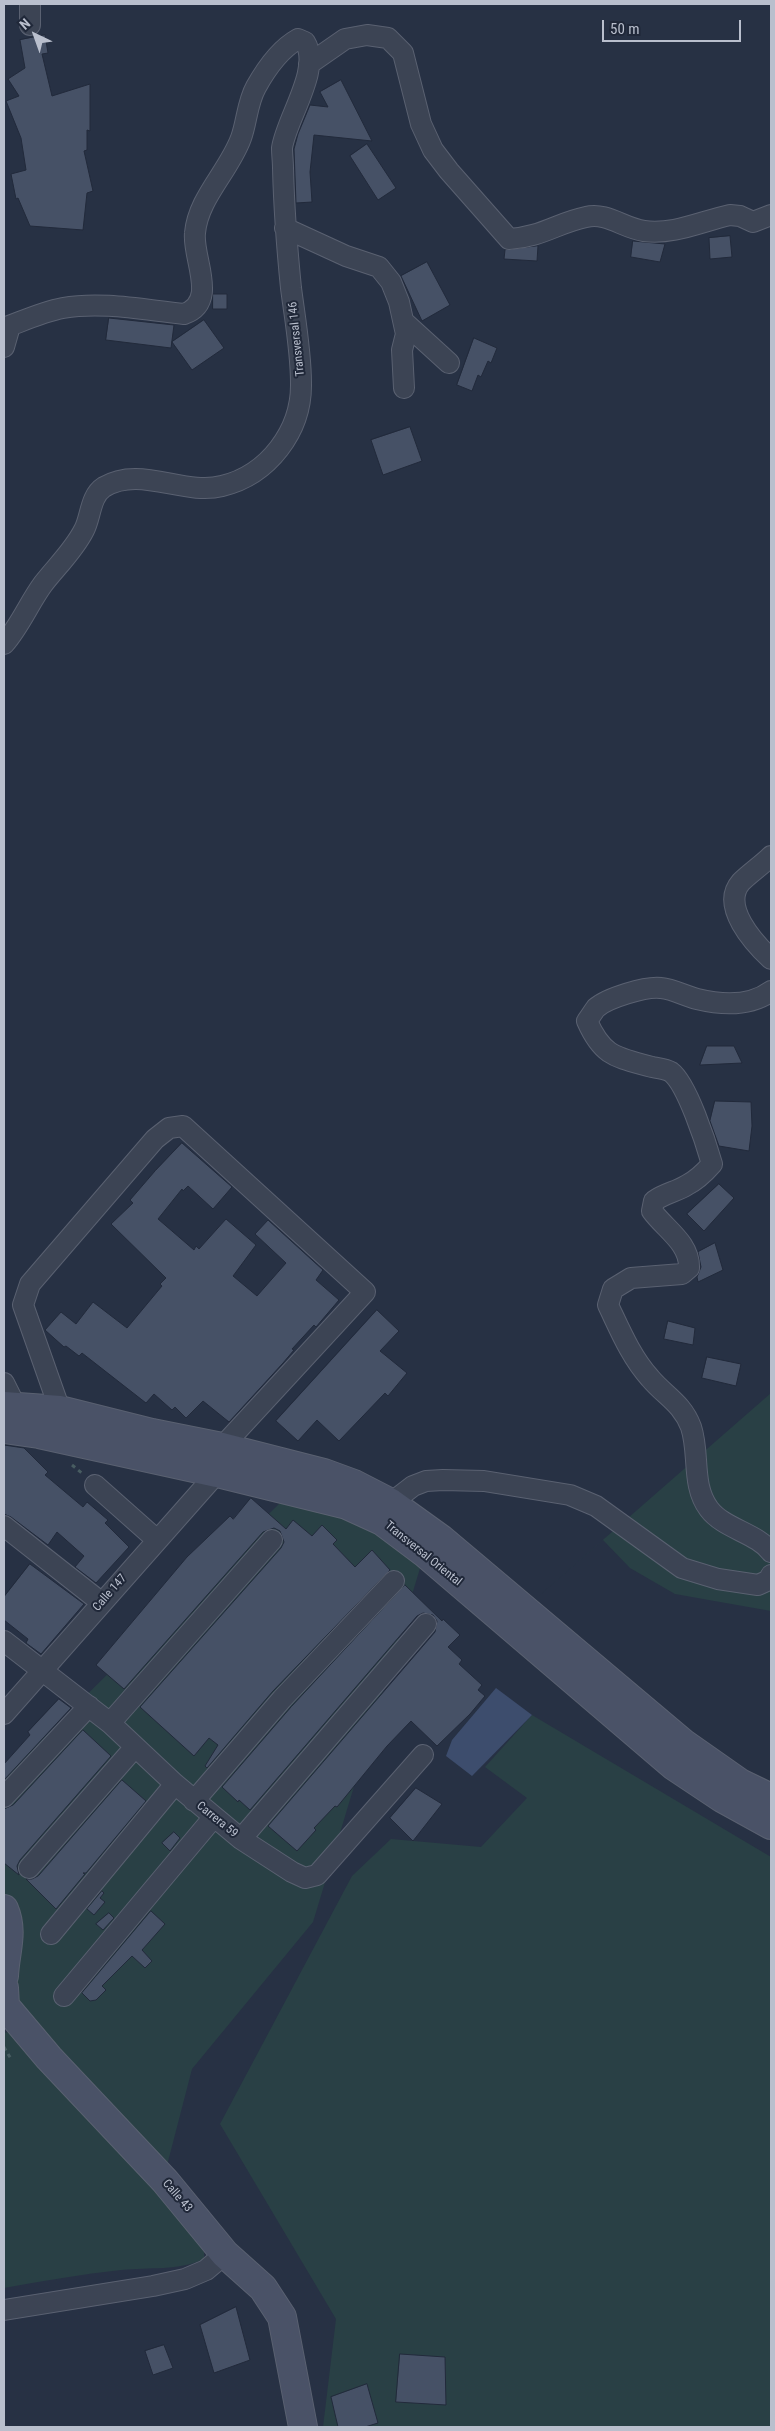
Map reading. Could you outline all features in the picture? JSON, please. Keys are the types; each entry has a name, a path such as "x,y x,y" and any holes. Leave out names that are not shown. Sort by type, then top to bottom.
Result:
{"main road":[{"name":"Transversal Oriental","path":"7,1406 60,1410 152,1433 222,1447 324,1473 354,1484 391,1503 440,1539 683,1744 740,1783 771,1798"},
{"name":"Transversal Oriental","path":"7,1406 39,1434 347,1504 382,1521 426,1554 674,1766 722,1798 771,1826"},
{"path":"4,1909 9,1920 10,1940 4,1976"},
{"name":"Calle 43","path":"4,1988 5,2006 49,2058 165,2182 225,2254 263,2288 282,2317 303,2427"}],"street":[{"path":"30,4 30,25"},
{"path":"309,64 345,39 367,35 388,38 403,54 421,124 434,150 449,171 509,239 528,238 587,216 605,216 630,228 644,231 673,231 730,215 740,216 753,222 771,215"},
{"name":"Transversal 146","path":"7,327 64,308 118,306 184,314 193,311 199,304 203,274 194,234 199,214 242,138 246,114 255,89 276,58 288,45 298,39 305,42 310,50 309,64 302,94 282,148 285,228 302,385 295,421 287,438 274,456 260,469 246,478 221,487 194,488 127,479 103,488 94,502 85,528 74,548 43,585 7,639"},
{"path":"285,228 346,256 379,267 391,282 406,334 402,350 404,388"},
{"path":"404,322 449,362"},
{"path":"4,347 7,327"},
{"path":"771,856 740,883 735,897 741,924 771,959"},
{"path":"771,991 762,997 742,1002 719,1002 698,999 662,988 645,988 598,1007 587,1021 594,1038 611,1056 670,1072 680,1085 703,1134 712,1164 702,1175 686,1186 663,1194 654,1201 652,1211 659,1221 684,1246 689,1259 689,1268 682,1274 631,1278 613,1288 608,1305 634,1358 651,1379 678,1403 691,1427 699,1491 709,1510 734,1530 752,1538 771,1552"},
{"path":"60,1410 23,1305 30,1284 155,1139 169,1128 183,1126 365,1292 222,1447"},
{"name":"Calle 147","path":"4,1714 216,1473"},
{"path":"391,1503 413,1486 426,1481 442,1480 484,1481 570,1495 596,1506 682,1568 718,1578 758,1585 769,1580 771,1575"},
{"path":"95,1485 158,1540"},
{"path":"4,1526 102,1603"},
{"path":"110,1723 272,1540"},
{"path":"194,1801 282,1699 394,1581"},
{"path":"241,1839 426,1624"},
{"name":"Carrera 59","path":"4,1641 110,1723 214,1818 241,1839 292,1872 305,1878 317,1875 424,1755"},
{"path":"4,1797 89,1706"},
{"path":"29,1868 135,1747"},
{"path":"51,1934 175,1784"},
{"path":"64,1996 214,1818"},
{"path":"4,2310 185,2279 206,2270 225,2254"}],"path":[{"path":"4,2047 10,2059"}],"green space":[{"path":"771,1393 771,1611 675,1594 630,1568 603,1540 533,1601"},
{"path":"289,1494 381,1525 424,1555 313,1922 192,2069 164,2177 184,2200 204,2252 204,2259 174,2267 106,2272 4,2288 4,2033 21,2030 4,2009 4,1777"},
{"path":"532,1715 771,1857 771,2427 323,2427 336,2319 220,2124 352,1876 391,1839 481,1847 527,1798 485,1767"}],"water":[{"path":"496,1688 532,1715 472,1776 446,1756 452,1740"}],"building":[{"path":"45,35 48,53 42,54 52,96 90,84 90,131 87,130 87,150 84,151 93,191 87,193 83,230 30,226 18,198 16,199 11,174 26,170 21,138 6,101 19,96 8,79 25,68 20,40"},
{"path":"341,80 372,141 314,135 310,172 312,202 296,203 294,149 298,134 310,105 328,107 320,92"},
{"path":"367,144 396,188 378,200 350,156"},
{"path":"730,236 732,257 710,259 709,238"},
{"path":"633,241 665,244 660,262 631,257"},
{"path":"538,246 537,261 504,259 505,250"},
{"path":"427,262 450,305 422,321 401,276"},
{"path":"213,294 227,294 227,309 213,309"},
{"path":"109,318 174,325 171,348 106,340"},
{"path":"204,320 224,348 192,370 172,342"},
{"path":"474,338 497,348 491,363 488,361 481,377 478,375 472,391 457,385"},
{"path":"410,427 422,461 383,475 371,440"},
{"path":"707,1046 734,1046 742,1063 700,1065"},
{"path":"715,1101 751,1102 752,1126 749,1151 719,1146 710,1121"},
{"path":"182,1143 232,1187 213,1209 188,1186 183,1191 182,1189 158,1219 194,1250 196,1246 199,1249 226,1219 256,1245 233,1276 257,1296 286,1263 255,1234 268,1220 323,1270 316,1280 339,1300 316,1327 314,1325 292,1349 294,1350 283,1363 229,1422 203,1401 186,1418 175,1407 172,1410 154,1394 146,1403 82,1353 79,1356 66,1346 64,1347 45,1330 61,1312 76,1324 93,1302 127,1328 162,1286 160,1284 166,1278 111,1224 133,1203 130,1200"},
{"path":"719,1184 734,1198 704,1231 687,1214"},
{"path":"715,1243 723,1270 698,1282 697,1277 701,1267 698,1252"},
{"path":"377,1310 399,1331 380,1351 407,1373 388,1396 385,1393 339,1441 317,1420 298,1441 276,1421"},
{"path":"668,1321 695,1328 693,1345 664,1339"},
{"path":"707,1357 741,1364 736,1386 702,1378"},
{"path":"4,1445 24,1448 48,1472 45,1475 83,1507 87,1502 108,1520 105,1523 129,1547 96,1583 75,1567 84,1556 57,1532 48,1545 11,1517 4,1514"},
{"path":"251,1498 286,1529 293,1520 312,1536 322,1525 337,1540 333,1544 355,1567 372,1550 390,1570 273,1691 207,1768 205,1766 218,1745 209,1738 194,1756 140,1707 281,1548 284,1542 280,1531 274,1528 263,1532 124,1689 96,1665 187,1557 230,1516 233,1519"},
{"path":"30,1564 84,1604 41,1654 26,1643 28,1639 4,1620 4,1597"},
{"path":"405,1585 442,1621 443,1619 460,1635 448,1647 462,1660 459,1664 482,1685 478,1690 485,1696 470,1714 437,1746 411,1721 387,1746 337,1807 335,1806 314,1828 316,1830 297,1851 268,1826 435,1632 437,1621 433,1615 423,1613 417,1616 250,1810 222,1787 291,1707"},
{"path":"59,1699 71,1708 4,1780 4,1764 30,1735 28,1732"},
{"path":"83,1730 111,1756 20,1860 17,1866 19,1875 4,1863 4,1809 13,1805"},
{"path":"122,1780 146,1801 86,1873 83,1873 85,1874 56,1909 26,1879 38,1876"},
{"path":"416,1788 442,1804 413,1841 390,1818"},
{"path":"174,1832 180,1838 170,1851 162,1843"},
{"path":"102,1891 104,1893 100,1898 105,1902 94,1915 87,1909"},
{"path":"151,1911 165,1924 142,1950 152,1961 145,1968 132,1956 102,1986 106,1990 96,2000 90,2001 82,1993"},
{"path":"109,1913 114,1918 103,1930 96,1924"},
{"path":"236,2307 250,2360 214,2373 200,2325"},
{"path":"164,2345 173,2368 153,2375 145,2351"},
{"path":"400,2354 445,2357 446,2405 396,2402"},
{"path":"367,2384 378,2423 365,2427 338,2427 331,2397"}]}
